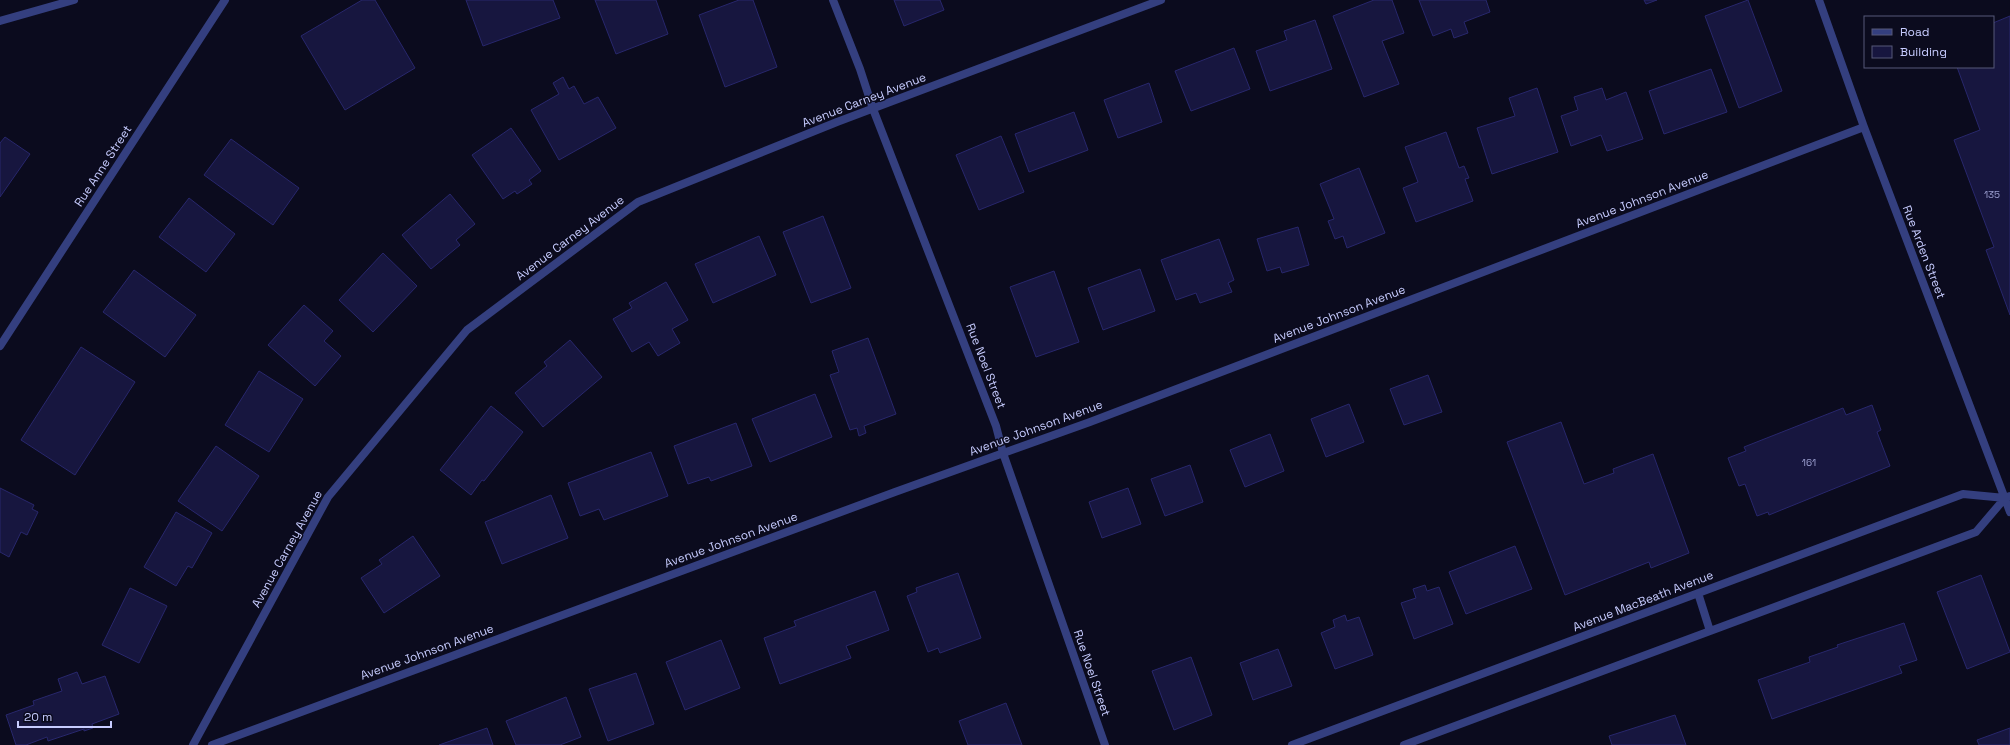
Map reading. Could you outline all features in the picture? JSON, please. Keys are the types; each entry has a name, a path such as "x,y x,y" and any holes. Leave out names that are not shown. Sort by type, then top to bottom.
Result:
{"street":[{"path":"0,21 74,0"},
{"name":"Rue Anne Street","path":"0,346 225,0"},
{"name":"Rue Noel Street","path":"834,0 860,68 873,109 996,426 1003,453 1105,745"},
{"name":"Avenue Carney Avenue","path":"193,745 328,497 467,330 638,202 873,109 1161,0"},
{"name":"Rue Arden Street","path":"1819,0 1864,127 2007,497 2010,512"},
{"name":"Avenue Johnson Avenue","path":"212,745 1003,453 1864,127"},
{"name":"Avenue MacBeath Avenue","path":"1292,745 1963,494 2007,497"},
{"path":"1404,745 1976,532 2007,497"},
{"path":"1698,593 1710,631"}],"building":[{"path":"362,0 375,0 415,68 345,110 301,36"},
{"path":"466,0 553,0 560,18 483,46"},
{"path":"595,0 656,0 668,34 616,54"},
{"path":"739,0 753,0 777,67 725,87 699,15"},
{"path":"894,0 940,0 944,10 904,26"},
{"path":"1374,0 1392,0 1404,33 1382,41 1399,84 1364,97 1333,16"},
{"path":"1419,0 1486,0 1490,12 1464,22 1468,33 1454,38 1451,29 1433,36"},
{"path":"1644,0 1657,0 1646,4"},
{"path":"1748,0 1782,91 1739,108 1705,16"},
{"path":"2010,16 2010,315 1986,250 1994,247 1954,140 1980,130 1957,68 1994,68 1994,23"},
{"path":"1315,20 1332,69 1270,91 1256,51 1287,40 1284,31"},
{"path":"1234,48 1250,89 1191,111 1175,71"},
{"path":"1711,69 1727,112 1664,134 1649,91"},
{"path":"563,77 569,89 574,86 584,104 598,97 616,128 559,160 531,110 559,94 553,83"},
{"path":"1149,83 1162,122 1118,138 1104,100"},
{"path":"1537,88 1558,152 1492,174 1477,128 1515,116 1509,98"},
{"path":"1602,88 1606,100 1626,92 1643,139 1607,151 1601,135 1571,146 1561,116 1578,110 1574,97"},
{"path":"1074,112 1088,150 1029,172 1015,134"},
{"path":"511,128 541,171 529,180 532,184 517,194 515,191 503,199 472,155"},
{"path":"1446,132 1459,168 1464,166 1469,178 1465,179 1473,201 1416,222 1403,188 1418,182 1405,147"},
{"path":"1001,136 1024,192 979,210 956,155"},
{"path":"5,137 30,154 0,197 0,143"},
{"path":"231,139 299,188 273,225 204,175"},
{"path":"1359,168 1385,233 1347,248 1343,236 1335,239 1328,221 1334,219 1320,184"},
{"path":"450,194 475,224 456,240 460,245 431,269 402,235"},
{"path":"189,198 235,234 206,272 159,237"},
{"path":"823,216 851,288 811,303 783,232"},
{"path":"1298,227 1309,265 1282,273 1280,267 1267,271 1257,239"},
{"path":"759,236 776,275 713,303 695,264"},
{"path":"1219,239 1234,280 1228,283 1232,292 1200,303 1196,293 1176,300 1161,260"},
{"path":"383,253 417,286 373,332 339,300"},
{"path":"1140,269 1155,311 1103,330 1088,288"},
{"path":"134,270 196,315 165,357 103,312"},
{"path":"1054,271 1079,342 1036,357 1010,287"},
{"path":"666,282 688,320 672,329 680,343 658,356 649,342 632,352 613,319 632,308 629,303"},
{"path":"304,305 333,331 324,341 341,356 315,386 268,345"},
{"path":"868,338 896,414 864,426 866,433 859,436 857,428 850,430 830,375 839,372 832,351"},
{"path":"570,340 602,377 543,427 515,393 547,366 544,362"},
{"path":"81,347 135,382 75,475 21,440"},
{"path":"259,371 303,399 269,452 225,425"},
{"path":"1428,375 1442,412 1404,425 1390,389"},
{"path":"815,394 832,437 770,462 752,419"},
{"path":"1349,404 1364,442 1326,457 1311,419"},
{"path":"1872,405 1881,430 1877,432 1890,466 1769,515 1768,512 1757,516 1745,484 1739,486 1728,458 1746,451 1744,447 1843,408 1846,415"},
{"path":"491,406 523,432 471,495 440,470"},
{"path":"1561,422 1584,484 1614,473 1613,469 1653,454 1689,553 1651,568 1649,562 1565,595 1507,442"},
{"path":"736,423 752,466 711,481 709,477 688,484 674,446"},
{"path":"1270,434 1284,471 1245,487 1230,450"},
{"path":"216,446 259,476 222,531 178,501"},
{"path":"651,452 668,496 604,520 599,509 580,516 568,483"},
{"path":"1190,465 1203,502 1165,516 1151,479"},
{"path":"0,488 34,505 32,509 38,512 27,535 21,532 9,557 0,552"},
{"path":"1128,488 1141,524 1102,538 1089,502"},
{"path":"551,495 568,538 502,564 485,522"},
{"path":"176,512 212,533 192,568 188,566 176,586 144,567"},
{"path":"413,536 440,576 384,613 361,578 382,564 379,560"},
{"path":"1515,546 1532,589 1466,614 1449,572"},
{"path":"958,573 981,638 940,653 938,648 928,652 907,596 917,592 916,588"},
{"path":"1981,575 2010,652 1967,669 1937,592"},
{"path":"1425,585 1427,591 1439,587 1453,624 1414,639 1401,603 1416,598 1413,589"},
{"path":"130,588 167,606 139,663 102,645"},
{"path":"875,591 889,630 846,646 851,658 780,684 764,638 796,626 794,621"},
{"path":"1345,615 1347,621 1359,617 1373,655 1335,669 1321,633 1335,627 1333,620"},
{"path":"1904,623 1917,660 1899,666 1902,673 1772,719 1758,680 1810,662 1809,657 1838,647 1837,645"},
{"path":"721,640 740,688 685,710 666,662"},
{"path":"1278,649 1292,686 1253,700 1240,663"},
{"path":"1191,657 1212,715 1174,730 1152,671"},
{"path":"77,672 82,684 105,676 119,714 92,724 93,728 84,731 84,729 48,741 47,737 26,745 16,745 6,715 34,705 33,701 62,691 58,679"},
{"path":"636,673 654,724 608,741 589,689"},
{"path":"566,697 581,737 560,745 516,745 506,721"},
{"path":"1006,703 1022,745 968,745 959,721"},
{"path":"1675,715 1686,745 1612,745 1609,736"},
{"path":"487,728 493,745 439,745"},
{"path":"2010,728 2010,745 1979,745 1977,740"}]}
